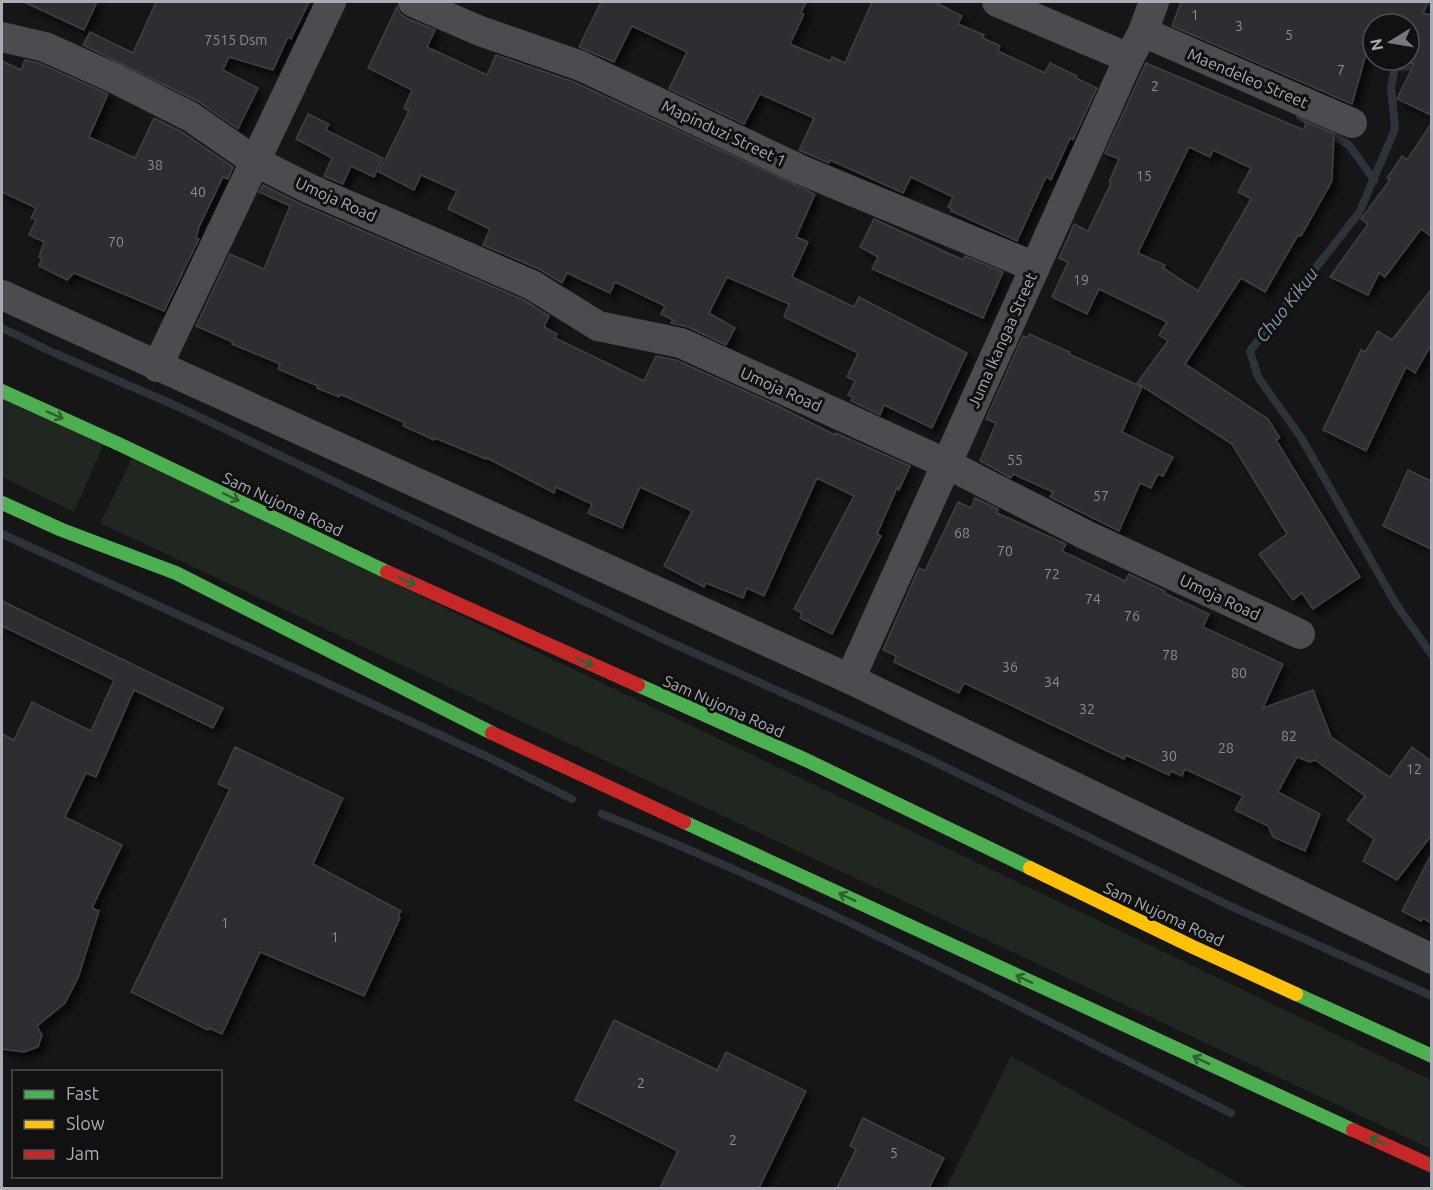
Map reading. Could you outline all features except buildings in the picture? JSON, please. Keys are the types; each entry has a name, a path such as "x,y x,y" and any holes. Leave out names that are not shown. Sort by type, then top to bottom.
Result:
{"main road":[{"name":"Sam Nujoma Road","path":"2,391 132,450 462,607 806,760 1182,941 1431,1056"},
{"path":"2,503 62,530 176,573 452,714 585,777 1431,1166"},
{"path":"2,514 176,573"}],"street":[{"path":"157,367 331,2"},
{"name":"Mapinduzi Street 1","path":"414,2 480,31 581,66 799,169 1035,267"},
{"path":"997,2 1129,58"},
{"name":"Juma Ikangaa Street","path":"850,679 1129,58 1143,32 1154,2"},
{"name":"Maendeleo Street","path":"1143,32 1352,123"},
{"name":"Umoja Road","path":"2,37 45,47 114,78 192,117 256,162 310,189 532,285 598,326 681,343 948,464 1086,535 1300,634"},
{"path":"2,295 850,679 1431,959"}],"shaded area":[{"path":"2,397 104,443 74,512 2,477"},
{"path":"132,458 1431,1080 1431,1149 100,523"},
{"path":"1011,1056 1247,1188 946,1188"}],"waterway":[{"name":"Chuo Kikuu","path":"1432,66 1395,67 1391,87 1395,129 1359,213 1250,351 1258,377 1302,439 1396,604 1432,655"},
{"path":"1300,116 1349,145 1374,180"},
{"path":"2,328 181,408 665,640 908,749 1226,904 1432,996"},
{"path":"2,534 486,756 572,799"},
{"path":"602,814 683,847 842,919 1231,1113"}],"traffic: fast":[{"path":"2,391 387,572"},
{"path":"2,503 62,530 176,573 492,733"},
{"path":"638,685 806,760 1030,868"},
{"path":"684,822 1353,1130"},
{"path":"1296,994 1432,1056"}],"traffic: slow":[{"path":"1030,868 1296,994"}],"traffic: jam":[{"path":"387,572 638,685"},
{"path":"492,733 684,822"},
{"path":"1353,1130 1432,1166"}]}
